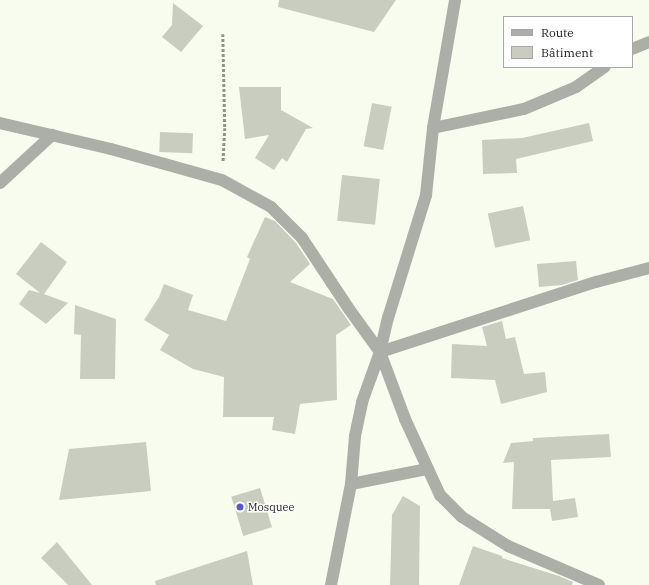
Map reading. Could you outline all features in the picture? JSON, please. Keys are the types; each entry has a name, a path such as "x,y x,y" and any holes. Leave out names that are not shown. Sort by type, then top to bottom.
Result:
{"street":[{"path":"332,585 350,484 355,436 362,402 380,352 388,318 426,195 433,128 455,0"},
{"path":"633,49 649,42"},
{"path":"433,128 524,109 576,87 604,68"},
{"path":"0,123 111,149 222,180 271,207 302,238 349,309 380,352 406,419 427,469 440,495 462,517 508,546 599,585"},
{"path":"0,183 52,135"},
{"path":"380,352 596,282 649,268"},
{"path":"350,484 427,469"}],"path":[{"path":"222,34 225,128 222,180"}],"building":[{"path":"279,0 396,0 374,32 278,7"},
{"path":"173,3 203,26 181,52 162,37 172,25"},
{"path":"239,87 281,87 281,110 313,128 306,129 287,162 282,158 274,170 255,158 269,135 245,139"},
{"path":"372,103 392,107 383,150 364,146"},
{"path":"589,123 593,141 516,159 517,173 483,174 482,140 522,138"},
{"path":"160,132 193,133 192,153 159,152"},
{"path":"342,175 380,179 375,225 337,221"},
{"path":"523,206 530,240 495,248 488,213"},
{"path":"265,217 275,221 296,243 310,264 290,282 333,299 351,325 336,335 337,400 300,404 295,434 272,430 274,417 223,417 224,377 193,369 160,350 169,335 144,320 159,297 164,284 193,295 188,310 226,321 250,259 247,257"},
{"path":"41,242 67,262 44,294 68,303 46,324 19,304 29,290 40,293 16,274"},
{"path":"576,261 578,280 562,285 539,287 537,264"},
{"path":"75,305 116,319 115,379 80,379 81,335 74,334"},
{"path":"502,321 506,339 515,337 524,374 545,372 547,392 501,404 495,380 451,378 452,344 487,346 482,327"},
{"path":"609,434 611,457 551,460 553,501 575,498 578,517 552,521 550,509 512,509 514,462 503,463 511,443 533,441 533,438"},
{"path":"146,442 151,491 59,500 69,449"},
{"path":"260,488 272,527 243,536 231,497"},
{"path":"403,496 420,506 419,585 390,585 392,515"},
{"path":"57,542 92,585 68,585 41,558"},
{"path":"473,546 502,556 502,558 559,576 573,582 572,585 459,585"},
{"path":"247,551 253,585 156,585 155,581"}],"place":[{"name":"Mosquee","path":"240,507"}]}
